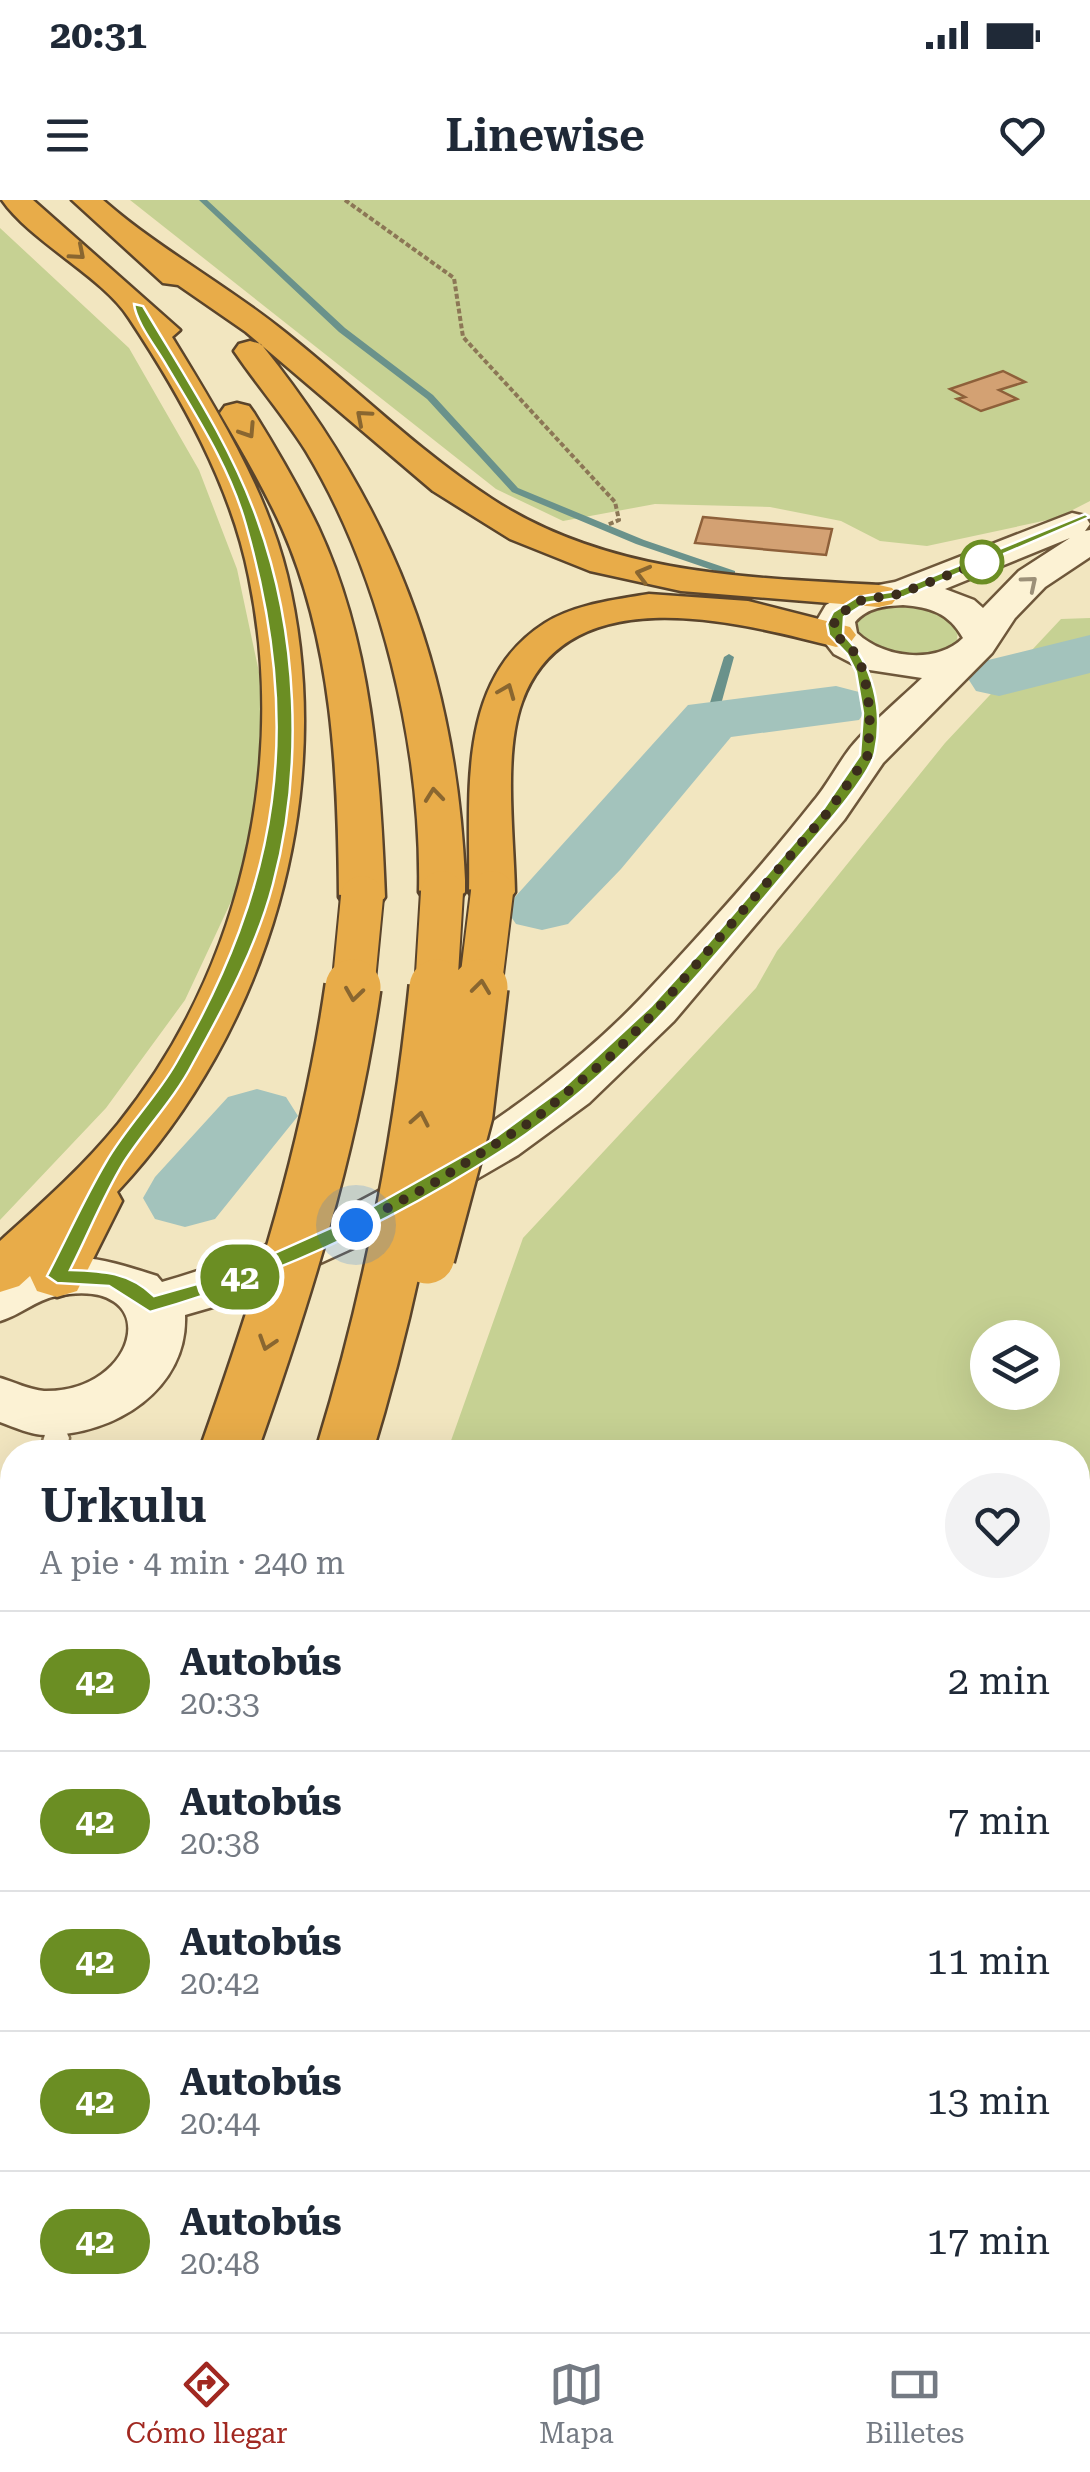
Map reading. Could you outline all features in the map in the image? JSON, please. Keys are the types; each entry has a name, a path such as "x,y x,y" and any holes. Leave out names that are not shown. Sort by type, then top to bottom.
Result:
{"highway":[{"path":"16,200 180,344 230,404 285,491 312,554 346,666 359,771 362,897 352,1006 331,1126 286,1285 232,1440"},
{"path":"86,200 147,250 271,336 455,493 507,524 562,550 660,578 710,586 889,595"},
{"path":"147,250 246,346 298,411 339,475 370,536 400,615 467,892"},
{"path":"57,1276 114,1162 183,1066 246,940 266,884 279,812 285,724 278,626 251,520 219,446 138,306"},
{"path":"348,1440 367,1380 426,1092 440,974 467,892 500,704 515,671 542,642 577,623 616,611 690,604 763,612 845,643"},
{"path":"0,1272 114,1162"}],"main road":[{"path":"868,755 870,713 864,672 834,624 838,615 862,600 889,595 1090,517"},
{"path":"150,1304 224,1284 356,1225 429,1186 535,1119 612,1055 657,1010 829,811 868,755 1032,579 1090,541"},
{"path":"889,595 956,606 970,615 974,644"},
{"path":"845,643 870,660 912,667 934,666 974,644"},
{"path":"0,1302 30,1284 57,1276 112,1279 135,1289 150,1304 160,1326 158,1348 145,1372 122,1392 92,1405 59,1412 2,1404"}],"path":[{"path":"345,200 454,278 463,337 615,502 619,520 562,550"}],"green space":[{"path":"130,200 1090,200 1090,501 1057,518 927,546 880,541 841,521 770,507 655,504 563,521 496,489"},
{"path":"0,228 129,348 199,470 237,569 260,677 260,782 236,891 185,1000 106,1108 0,1220"},
{"path":"887,605 916,606 942,615 958,626 957,641 946,649 920,656 892,653 867,642 857,633 858,619"},
{"path":"1090,618 1090,1440 451,1440 523,1238 756,988 777,951 945,743 1061,619"}],"building":[{"path":"1003,371 1025,382 999,390 1017,399 981,411 957,399 965,397 950,389"},
{"path":"703,517 832,529 826,555 695,543"}],"waterway":[{"path":"203,200 342,330 430,397 515,490 640,542 731,573"},
{"path":"999,677 1090,654"},
{"path":"711,719 729,657"},
{"path":"542,908 596,854 711,719 836,706"},
{"path":"185,1198 257,1116"}],"bus line":[{"name":"42","path":"138,306 219,446 251,520 278,626 285,724 279,812 266,884 246,940 221,997 183,1066 140,1131 114,1162 57,1276 112,1279 135,1289 150,1304 224,1284 356,1225 500,1144 571,1092 657,1010 710,951 829,811 868,755 870,713 864,672 854,652 836,635 834,624 838,615 862,600 899,594 1090,517"}],"route":[{"path":"356,1225 500,1144 571,1092 657,1010 829,811 868,755 870,713 864,672 854,652 836,635 834,624 838,615 862,600 899,594 982,562"}]}
